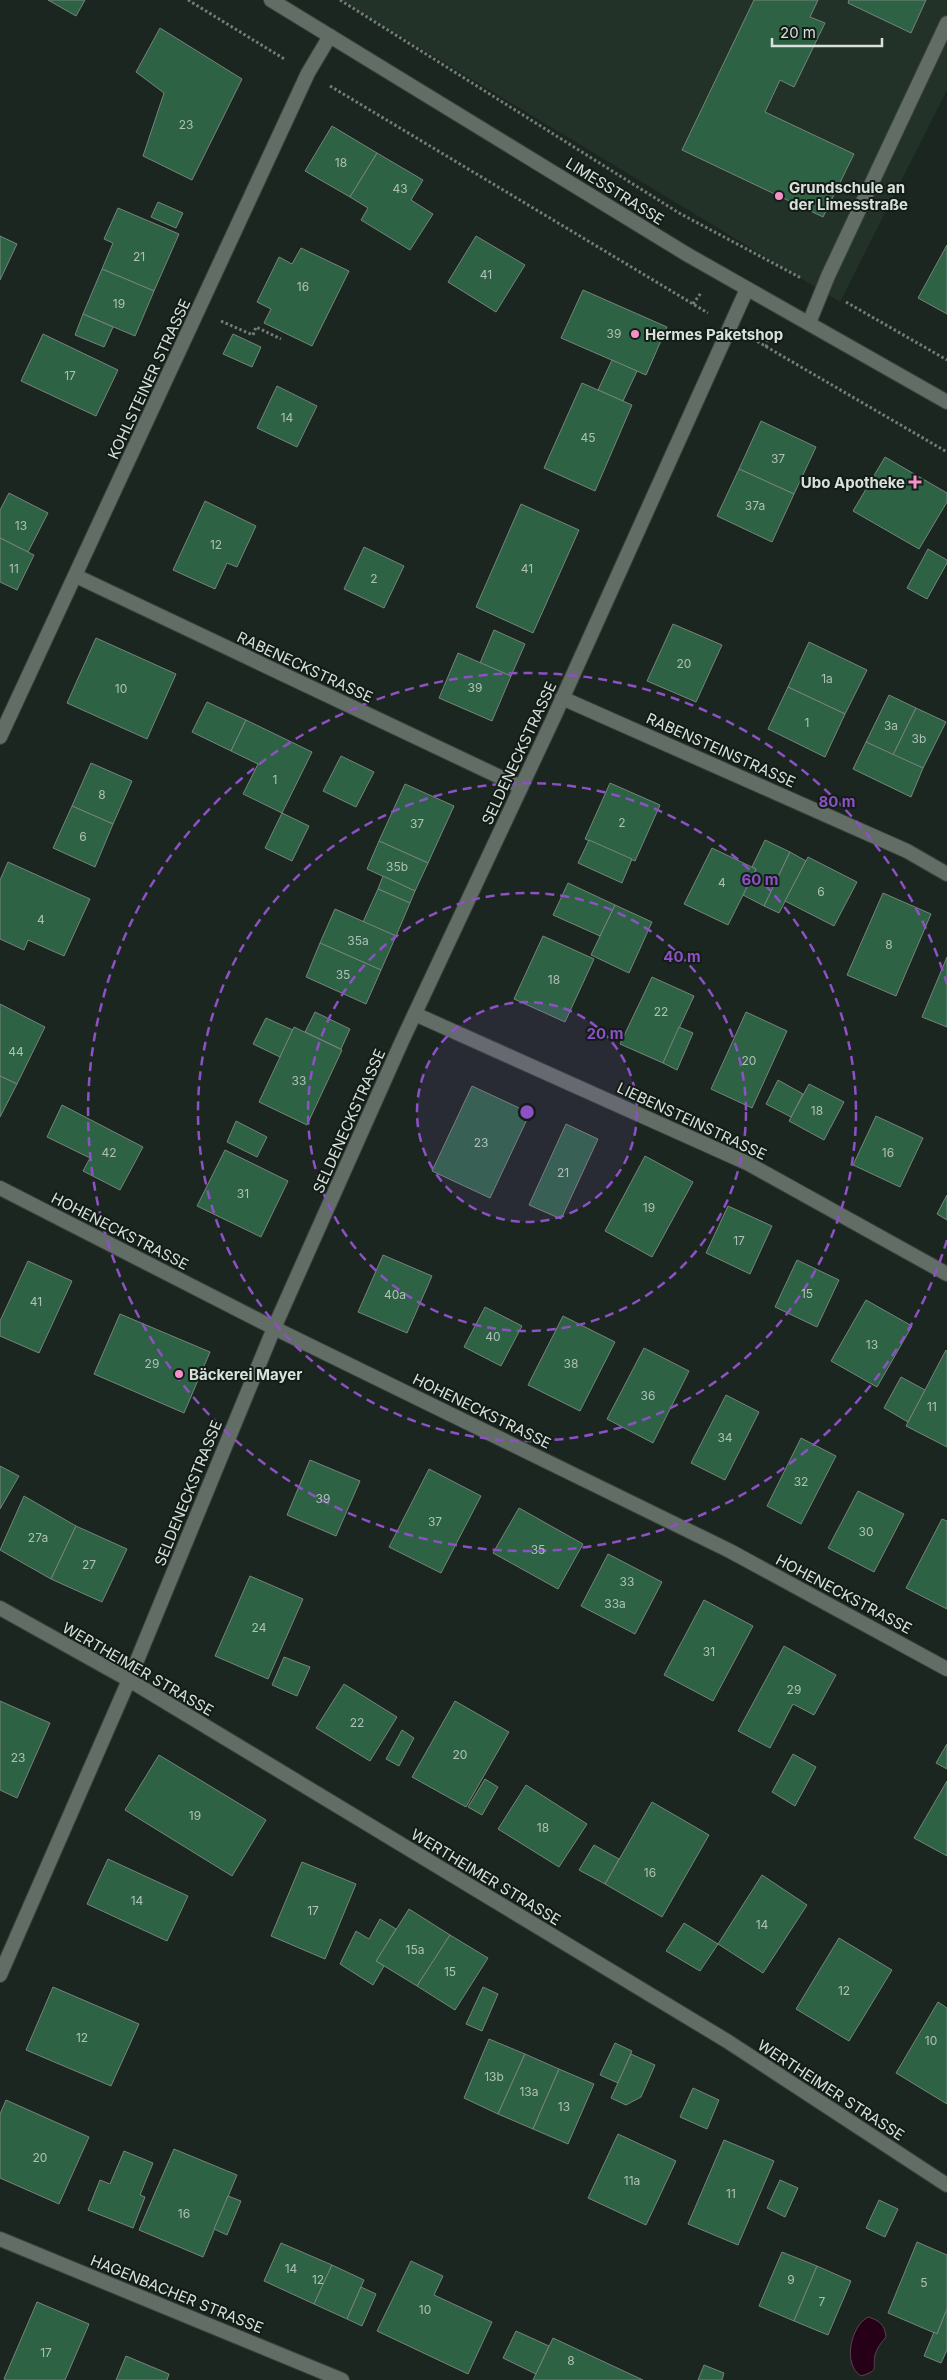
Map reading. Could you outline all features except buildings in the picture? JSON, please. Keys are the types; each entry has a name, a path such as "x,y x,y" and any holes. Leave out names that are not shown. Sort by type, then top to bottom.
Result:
{"street":[{"name":"LIMESSTRASSE","path":"271,0 688,255 947,402"},
{"path":"808,323 822,289 947,23"},
{"name":"KOHLSTEINER STRASSE","path":"0,738 308,73 330,36"},
{"name":"SELDENECKSTRASSE","path":"0,1975 129,1680 274,1328 415,1014 562,698 747,289"},
{"name":"RABENECKSTRASSE","path":"76,576 521,787"},
{"name":"RABENSTEINSTRASSE","path":"562,698 907,851 947,874"},
{"name":"LIEBENSTEINSTRASSE","path":"415,1014 747,1163 947,1274"},
{"name":"HOHENECKSTRASSE","path":"0,1188 274,1328 730,1551 947,1668"},
{"name":"WERTHEIMER STRASSE","path":"0,1608 129,1680 727,2041 947,2185"},
{"name":"HAGENBACHER STRASSE","path":"0,2239 338,2379"}],"path":[{"path":"188,0 730,326 947,452"},
{"path":"340,0 679,213 822,289 947,360"},
{"path":"198,311 253,334 256,327 281,339"}],"shaded area":[{"name":"Grundschule an der Limesstraße","path":"341,0 947,0 947,90 840,302"},
{"path":"868,2317 881,2324 886,2337 876,2352 873,2370 861,2376 855,2370 852,2363 851,2345 857,2328"}],"place":[{"name":"Grundschule an der Limesstraße","path":"779,196"},
{"name":"Hermes Paketshop","path":"635,334"},
{"name":"Ubo Apotheke","path":"915,482"},
{"name":"Bäckerei Mayer","path":"179,1374"}]}
